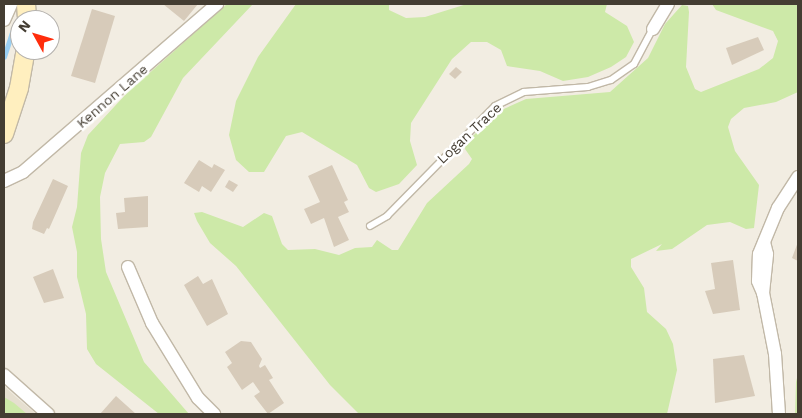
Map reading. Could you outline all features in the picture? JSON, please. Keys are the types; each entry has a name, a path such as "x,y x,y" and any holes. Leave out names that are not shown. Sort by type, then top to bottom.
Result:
{"street":[{"path":"4,20 11,4"},
{"name":"Kennon Lane","path":"4,181 23,172 217,4"},
{"path":"653,29 668,4"},
{"path":"4,134 19,88 24,60"},
{"path":"779,414 776,360 763,293 758,281 758,268 764,242 778,208 798,177"},
{"path":"128,267 152,323 198,398 214,414"},
{"path":"4,375 48,414"}],"lane":[{"name":"Logan Trace","path":"370,226 387,216 495,106 524,92 588,87 611,80 634,64 653,29"}],"shaded area":[{"path":"4,386 16,397 36,414 4,414"}],"green space":[{"path":"227,4 253,4 183,78 151,137 144,142 120,144 105,173 100,197 101,239 106,272 144,362 189,414 159,414 96,364 87,349 86,314 77,277 77,252 72,227 77,207 81,153 88,135 127,93"},
{"path":"296,4 389,4 389,10 406,18 425,17 467,4 607,4 605,12 627,26 634,42 626,57 611,67 588,77 563,81 540,71 507,66 501,50 487,42 471,42 452,59 411,123 410,141 417,165 399,184 376,192 369,188 357,165 302,132 286,136 264,172 249,172 236,160 229,135 236,101 258,57"},
{"path":"712,4 798,4 798,92 776,102 744,108 731,119 728,127 735,151 759,185 754,228 746,229 730,222 707,225 672,249 656,251 662,244 631,259 631,267 644,288 647,312 666,329 673,344 677,370 667,414 359,414 330,385 236,266 210,243 197,221 194,213 202,212 243,227 264,213 272,216 282,244 288,250 315,249 339,255 355,248 372,247 377,240 392,250 398,250 427,203 469,164 472,159 465,149 466,143 497,112 526,99 610,92 648,58 665,24 682,5 688,6 689,12 686,67 695,89 701,92 759,69 773,58 778,41 773,31 716,10"},
{"path":"798,374 798,414 795,414 796,382"},
{"path":"4,397 14,403 27,414 4,414"}],"building":[{"path":"163,4 198,4 184,21"},
{"path":"92,9 115,16 95,83 71,76"},
{"path":"758,37 764,50 732,65 726,48"},
{"path":"456,67 462,72 455,79 449,74"},
{"path":"199,160 212,168 214,164 225,170 211,192 202,186 199,192 184,183"},
{"path":"332,165 348,200 344,202 349,212 338,217 349,240 334,247 324,218 311,224 304,209 320,202 308,176"},
{"path":"53,179 68,186 49,229 47,228 44,234 32,229 33,222"},
{"path":"229,180 238,185 233,192 225,187"},
{"path":"148,196 148,227 118,229 116,213 125,212 124,198"},
{"path":"798,242 798,261 792,258"},
{"path":"733,260 740,310 713,314 705,291 715,289 711,263"},
{"path":"53,269 64,298 44,303 33,277"},
{"path":"198,276 203,284 212,279 228,314 207,326 184,285"},
{"path":"241,341 251,342 262,359 260,368 265,365 273,378 269,380 284,403 268,414 254,396 260,392 253,382 242,390 227,367 232,363 225,352"},
{"path":"744,355 755,396 715,403 713,359"},
{"path":"116,396 136,414 100,414"}],"waterway":[{"path":"4,57 10,38"}]}
